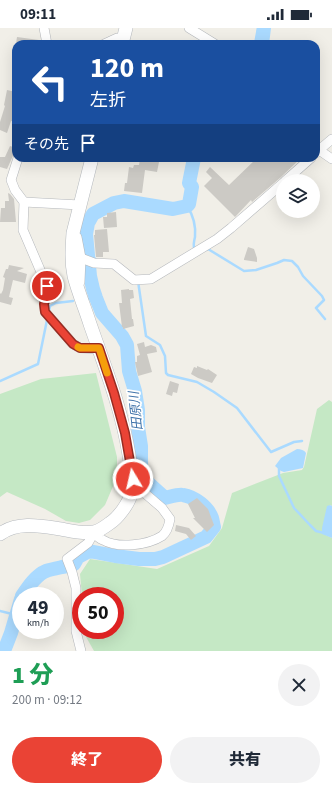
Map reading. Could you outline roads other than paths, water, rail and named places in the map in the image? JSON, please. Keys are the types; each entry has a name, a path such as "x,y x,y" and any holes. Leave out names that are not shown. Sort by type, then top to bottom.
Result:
{"main road":[{"path":"0,534 5,530 25,525 76,532 95,532 111,522 119,514 131,495 133,479 125,433 114,393 77,286 72,266 73,233 91,162"}],"street":[{"path":"44,28 46,40"},
{"path":"189,28 208,40"},
{"path":"113,40 124,37"},
{"path":"320,149 332,139"},
{"path":"320,154 332,160"},
{"path":"17,162 11,180 15,190 24,202 23,230 47,286 44,304 45,312 73,344 80,348 99,348"},
{"path":"292,174 304,162"},
{"path":"83,259 94,263 114,264 134,280 152,279 217,239 276,189"},
{"path":"24,202 80,205"},
{"path":"73,233 77,237 83,259 80,282 77,286"},
{"path":"95,532 98,538 107,542 117,545 137,545 162,536 166,531 169,526 170,519 162,508 141,490 133,479"},
{"path":"81,651 76,631 76,588 67,560 88,543 95,532"}],"water":[{"path":"297,449 306,453 303,468 284,472 275,466 281,458"},
{"path":"327,506 332,506 332,538 322,534"}],"waterway":[{"path":"256,40 258,28"},
{"name":"田原川","path":"262,40 264,28"},
{"name":"田原川","path":"28,587 42,573 74,564 78,557 89,551 139,559 155,559 163,557 206,537 214,527 210,514 204,506 196,500 188,496 181,495 165,498 146,481 141,467 138,410 135,391 129,371 127,345 122,336 102,313 96,298 90,276 86,234 88,223 93,214 114,203 124,201 173,209 187,206 189,204 192,187 189,183 193,162"},
{"path":"187,206 194,225 194,249"},
{"path":"206,250 208,249 244,271 256,270 284,260 292,261 298,267 303,276 322,296 324,300 316,308 325,319"},
{"path":"88,254 97,260"},
{"path":"138,281 146,336 160,345 165,356 166,373 168,375 197,382 237,408 271,452 294,442 302,441"},
{"path":"87,299 96,298"},
{"path":"49,311 50,306 56,303 73,301"},
{"path":"0,381 38,364 47,320"},
{"path":"279,468 279,476 294,508 316,531 324,533"},
{"path":"0,611 12,614"},
{"name":"田原川","path":"4,651 12,630"}]}
